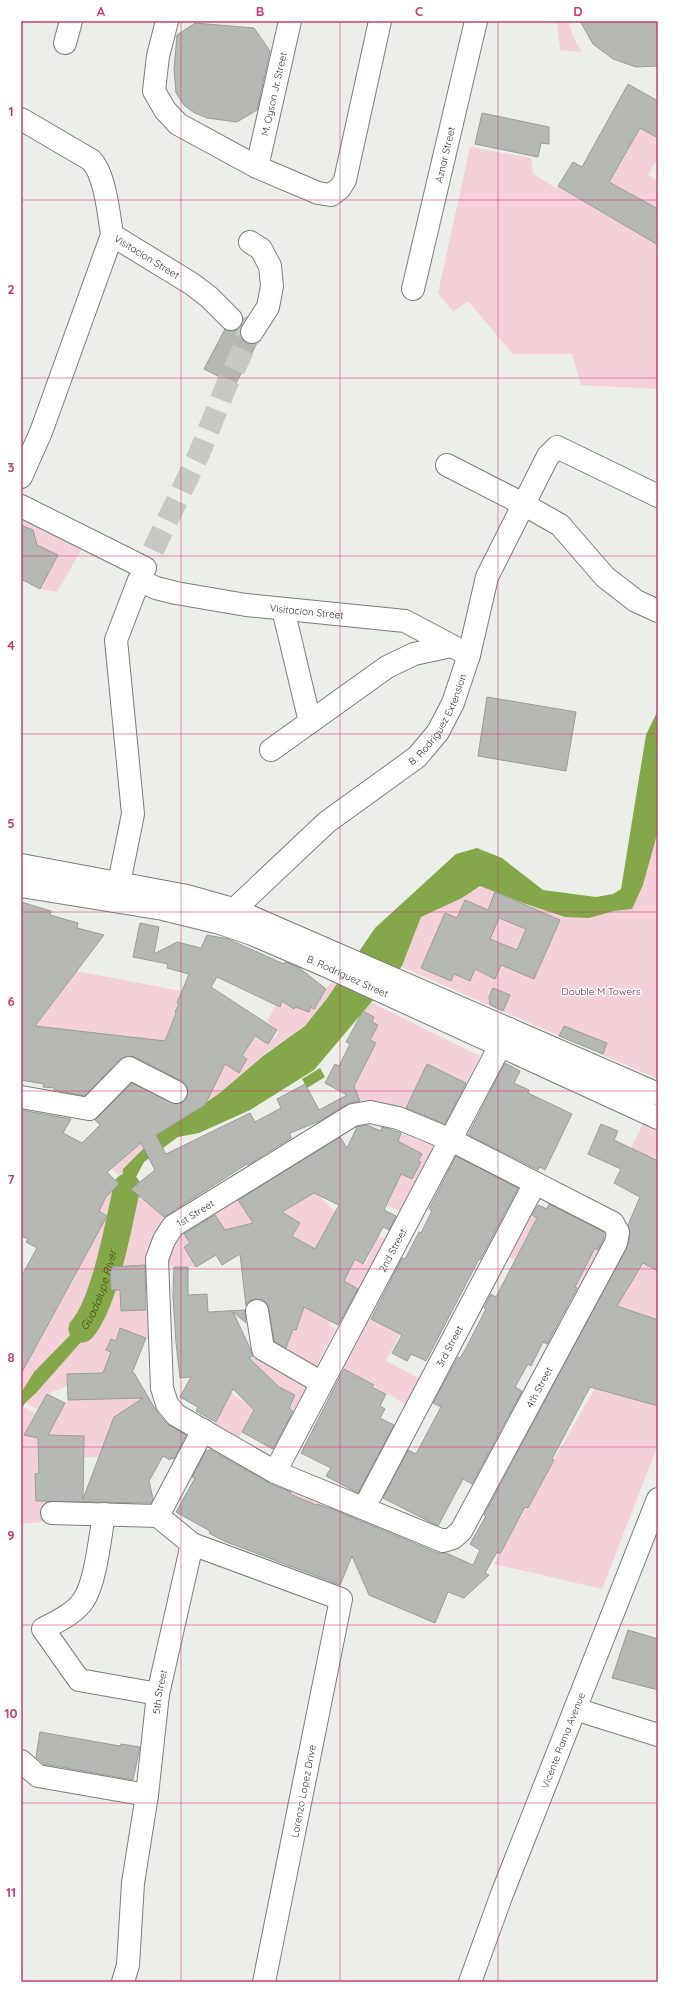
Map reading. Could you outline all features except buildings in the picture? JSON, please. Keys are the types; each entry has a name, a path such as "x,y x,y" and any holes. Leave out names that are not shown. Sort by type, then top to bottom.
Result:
{"street":[{"path":"65,43 71,21"},
{"path":"167,21 158,56 154,91 165,110 178,124 257,167 318,193 331,195 340,188 345,180 380,21"},
{"name":"M. Oyson Jr. Street","path":"257,167 290,21"},
{"name":"Aznar Street","path":"413,289 476,21"},
{"name":"Visitacion Street","path":"21,119 91,160 97,166 108,210 112,235 192,284 209,297 231,319"},
{"path":"21,477 41,432 112,235"},
{"path":"250,242 261,249 270,266 272,286 268,307 252,332"},
{"name":"B. Rodriguez Extension","path":"226,916 327,822 417,757 438,732 453,703 460,650 487,577 548,456 557,446 658,496"},
{"path":"447,465 560,525 605,577 636,601 658,611"},
{"name":"Visitacion Street","path":"21,506 142,574 156,588 176,593 283,609 405,621 460,650"},
{"path":"120,883 133,814 116,640 142,574"},
{"path":"283,609 310,722"},
{"path":"271,750 387,667 414,654 460,650"},
{"name":"B. Rodriguez Street","path":"21,865 199,899 252,934 334,960 504,1037 658,1094"},
{"name":"B. Rodriguez Street","path":"21,886 164,909 226,916"},
{"name":"B. Rodriguez Street","path":"504,1037 658,1118"},
{"name":"2nd Street","path":"275,1472 504,1037"},
{"path":"21,1097 89,1109 129,1068 176,1092"},
{"name":"1st Street","path":"275,1472 176,1415 167,1404 162,1388 158,1259 164,1240 173,1226 353,1115 370,1112 398,1118 451,1140"},
{"name":"4th Street","path":"275,1472 443,1541 453,1538 461,1531 616,1243 618,1232 613,1223 451,1140"},
{"name":"3rd Street","path":"364,1508 535,1183"},
{"path":"257,1311 263,1349 322,1383"},
{"path":"158,1516 203,1430"},
{"name":"Vicente Rama Avenue","path":"470,1982 502,1894 658,1499"},
{"path":"52,1513 158,1516 192,1544"},
{"path":"104,1514 92,1582 83,1601 69,1614 43,1629 79,1680 158,1694"},
{"name":"5th Street","path":"123,1982 128,1964 133,1883 146,1796 158,1694 192,1544"},
{"name":"Lorenzo Lopez Drive","path":"192,1544 341,1600 264,1982"},
{"path":"575,1709 658,1735"},
{"path":"21,1761 38,1776 146,1796"}],"green space":[{"path":"557,21 569,21 573,37 582,52 560,50"},
{"path":"640,128 658,138 658,157 648,175 658,181 658,209 609,182"},
{"path":"470,147 531,158 533,174 556,188 558,186 658,245 658,389 581,385 572,354 513,354 468,301 453,312 438,293"},
{"path":"21,513 83,547 57,592 40,589 58,555 37,545 33,530 21,525"},
{"name":"Double M Towers","path":"658,831 658,1079 402,967 421,917 462,898 480,886 495,892 589,918 614,911 632,909 643,885"},
{"path":"76,971 181,991 167,1042 35,1026"},
{"path":"331,982 337,985 305,1026 263,1055 221,1092 206,1102 224,1063 239,1072 247,1060 242,1056 254,1037 267,1044 273,1037 275,1038 279,1032 267,1021 275,1006 280,1007 282,1001 292,1007 309,1012 311,1007 314,1009"},
{"path":"372,1003 480,1056 467,1083 427,1064 403,1113 361,1104 354,1086 376,1044 367,1038 378,1025 372,1022 374,1017 363,1011"},
{"path":"643,1123 658,1130 658,1158 643,1179 631,1148"},
{"path":"157,1130 159,1133 123,1169 122,1182 109,1206 108,1249 80,1325 34,1372 21,1394 21,1375 107,1216 99,1211 105,1199 121,1177 111,1168"},
{"path":"401,1133 434,1146 403,1212 386,1205 392,1192 389,1160"},
{"path":"131,1189 165,1218 148,1265 110,1267"},
{"path":"316,1192 335,1212 316,1247 351,1266 355,1259 366,1264 378,1236 388,1240 362,1292 301,1261 292,1236 300,1223 282,1213"},
{"path":"236,1197 253,1223 225,1230 214,1214"},
{"path":"525,1211 537,1218 515,1260 502,1254"},
{"path":"182,1231 190,1243 184,1247 196,1267 165,1266 174,1235"},
{"path":"595,1248 605,1253 583,1294 574,1289"},
{"path":"648,1248 658,1261 654,1269 658,1271 658,1320 615,1305 643,1266"},
{"path":"110,1267 111,1290 120,1290 121,1311 147,1310 152,1340 120,1328 104,1373 67,1375 67,1386 47,1394 39,1410 25,1403 36,1393 89,1333 95,1307"},
{"path":"304,1307 331,1321 330,1326 336,1329 314,1370 285,1353 293,1329 296,1330"},
{"path":"360,1314 400,1334 386,1361 419,1378 406,1404 334,1364"},
{"path":"259,1355 311,1386 297,1412 289,1408 295,1395 279,1387 251,1360 254,1356"},
{"path":"595,1388 658,1406 658,1445 602,1589 494,1564"},
{"path":"227,1391 259,1411 253,1413 239,1438 215,1425"},
{"path":"153,1398 134,1403 114,1417 103,1445 108,1450 106,1457 83,1457 84,1436 58,1435 55,1457 38,1457 39,1473 35,1474 36,1501 63,1500 67,1520 21,1524 21,1411 23,1407 35,1413 24,1435 45,1439 68,1400"},
{"path":"294,1487 340,1504 337,1512 317,1504 285,1505"}],"water":[{"path":"658,710 658,831 643,885 632,909 614,911 589,918 565,917 523,903 480,886 462,898 421,917 402,966 314,1070 250,1110 199,1133 178,1137 144,1162 128,1192 89,1333 36,1393 25,1403 21,1411 21,1393 34,1372 80,1325 108,1249 109,1206 122,1182 123,1169 159,1133 221,1092 263,1056 305,1026 328,997 375,928 456,854 477,848 502,858 543,890 596,897 613,894 621,889 646,735"},
{"path":"320,1068 325,1077 307,1088 302,1079"}],"waterway":[{"name":"Guadalupe River","path":"82,1329 98,1301 110,1261 127,1187"}],"tunnel":[{"path":"139,580 199,454 227,384 252,332 231,319"}]}
